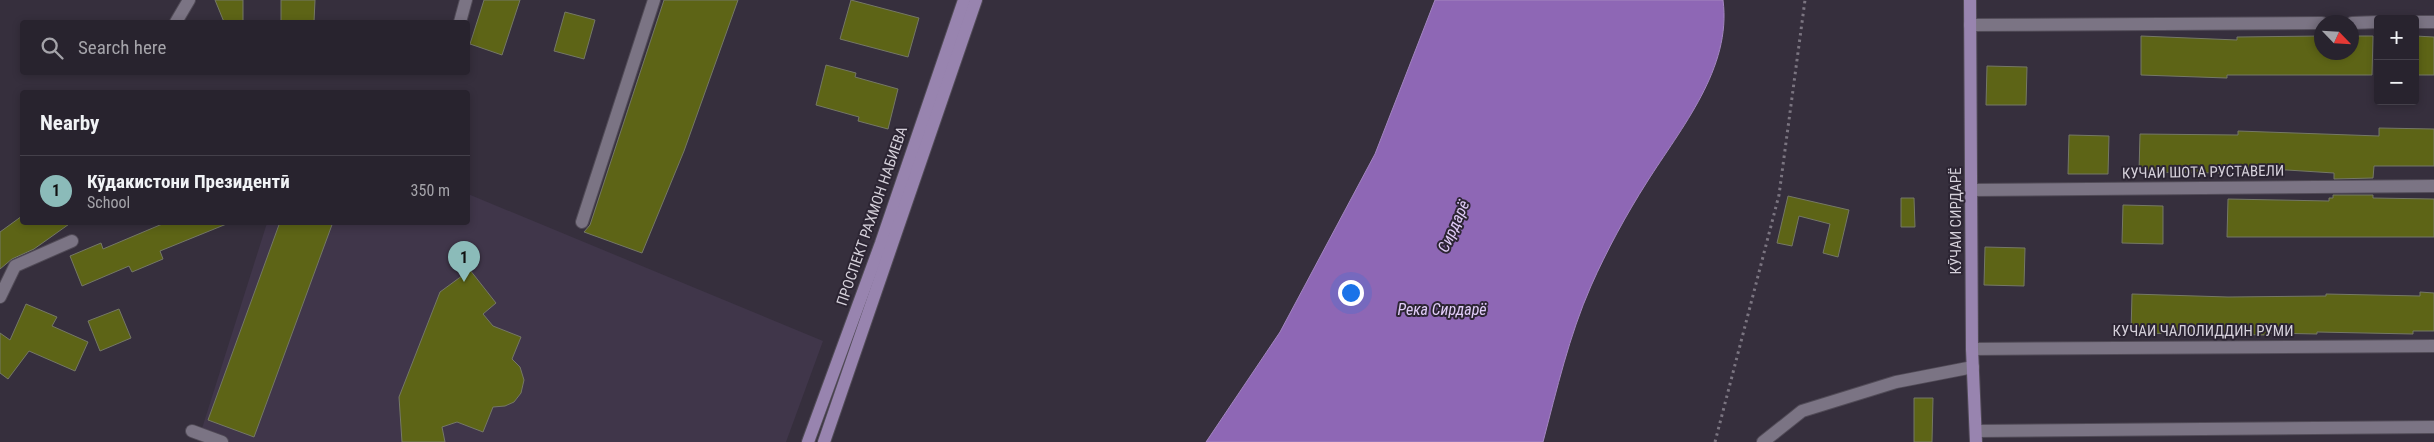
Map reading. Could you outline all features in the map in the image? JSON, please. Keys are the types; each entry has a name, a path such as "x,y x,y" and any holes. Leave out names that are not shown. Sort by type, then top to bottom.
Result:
{"main road":[{"name":"ПРОСПЕКТ РАХМОН НАБИЕВА","path":"808,442 881,243 964,0"},
{"name":"ПРОСПЕКТ РАХМОН НАБИЕВА","path":"824,442 976,0"},
{"name":"КӮЧАИ СИРДАРЁ","path":"1970,0 1972,349 1976,436"}],"street":[{"path":"177,20 189,0"},
{"path":"461,20 466,0"},
{"path":"582,222 654,0"},
{"path":"2359,22 2374,22"},
{"path":"2419,22 2434,22"},
{"path":"1970,25 2314,23"},
{"name":"КУЧАИ ШОТА РУСТАВЕЛИ","path":"1972,190 2434,186"},
{"path":"0,298 15,266 72,241"},
{"name":"КУЧАИ ЧАЛОЛИДДИН РУМИ","path":"1972,349 2434,346"},
{"path":"1763,442 1802,412 1896,382 1973,367"},
{"path":"1976,436 2434,427"},
{"path":"192,431 222,442"}],"path":[{"path":"1715,442 1779,196 1804,0"}],"shaded area":[{"path":"470,195 823,341 786,442 202,442 199,438 266,225 470,225"}],"water":[{"name":"Река Сирдарё","path":"1435,0 1723,0 1724,25 1720,50 1712,73 1688,119 1632,207 1597,273 1583,305 1570,343 1543,442 1206,442 1280,332 1375,154"}],"building":[{"path":"215,0 243,0 243,20 223,20"},
{"path":"281,0 315,0 314,20 281,20"},
{"path":"484,0 520,0 502,55 470,44"},
{"path":"664,0 738,0 684,151 642,253 584,232 590,225"},
{"path":"851,0 919,18 908,57 840,39"},
{"path":"565,12 595,20 584,59 554,51"},
{"path":"2141,36 2237,40 2237,37 2314,36 2314,60 2359,60 2359,36 2373,36 2372,75 2227,75 2227,78 2141,75"},
{"path":"2419,36 2434,37 2434,75 2419,75"},
{"path":"826,65 856,73 855,77 898,89 888,129 858,121 859,117 816,105"},
{"path":"1987,66 2027,67 2026,105 1986,105"},
{"path":"2379,128 2434,129 2434,166 2374,166 2373,178 2334,179 2334,173 2287,170 2228,169 2228,173 2139,172 2140,134 2238,135 2238,131 2379,136"},
{"path":"2069,135 2109,136 2108,174 2068,174"},
{"path":"2333,195 2373,195 2373,198 2434,199 2434,237 2227,237 2228,199 2329,201 2329,198 2333,198"},
{"path":"1788,196 1849,210 1838,257 1823,253 1830,224 1799,216 1792,246 1777,243"},
{"path":"1901,198 1914,198 1915,227 1901,227"},
{"path":"2123,205 2163,206 2163,244 2122,243"},
{"path":"20,217 20,225 68,225 34,249 12,259 0,269 0,232"},
{"path":"160,225 224,225 160,251 163,259 132,272 129,266 82,286 70,256 101,243 103,249"},
{"path":"279,225 332,225 254,437 208,420"},
{"path":"1985,247 2025,248 2024,286 1984,285"},
{"path":"470,270 496,303 483,314 493,326 521,337 512,359 520,367 524,380 521,393 514,402 505,406 493,407 483,432 457,422 442,427 445,442 402,442 399,397 440,292"},
{"path":"2420,292 2434,293 2434,331 2413,331 2413,334 2317,332 2317,334 2267,333 2267,335 2131,333 2132,294 2228,297 2326,296 2326,294 2420,296"},
{"path":"26,304 57,317 52,326 88,342 75,371 29,351 8,379 0,373 0,333 10,340"},
{"path":"119,309 131,338 100,351 88,321"},
{"path":"1914,398 1933,398 1932,442 1914,442"}],"place":[{"name":"Кӯдакистони Президентӣ","path":"464,282"}],"water label":[{"name":"Сирдарё","path":"1453,226"}]}
